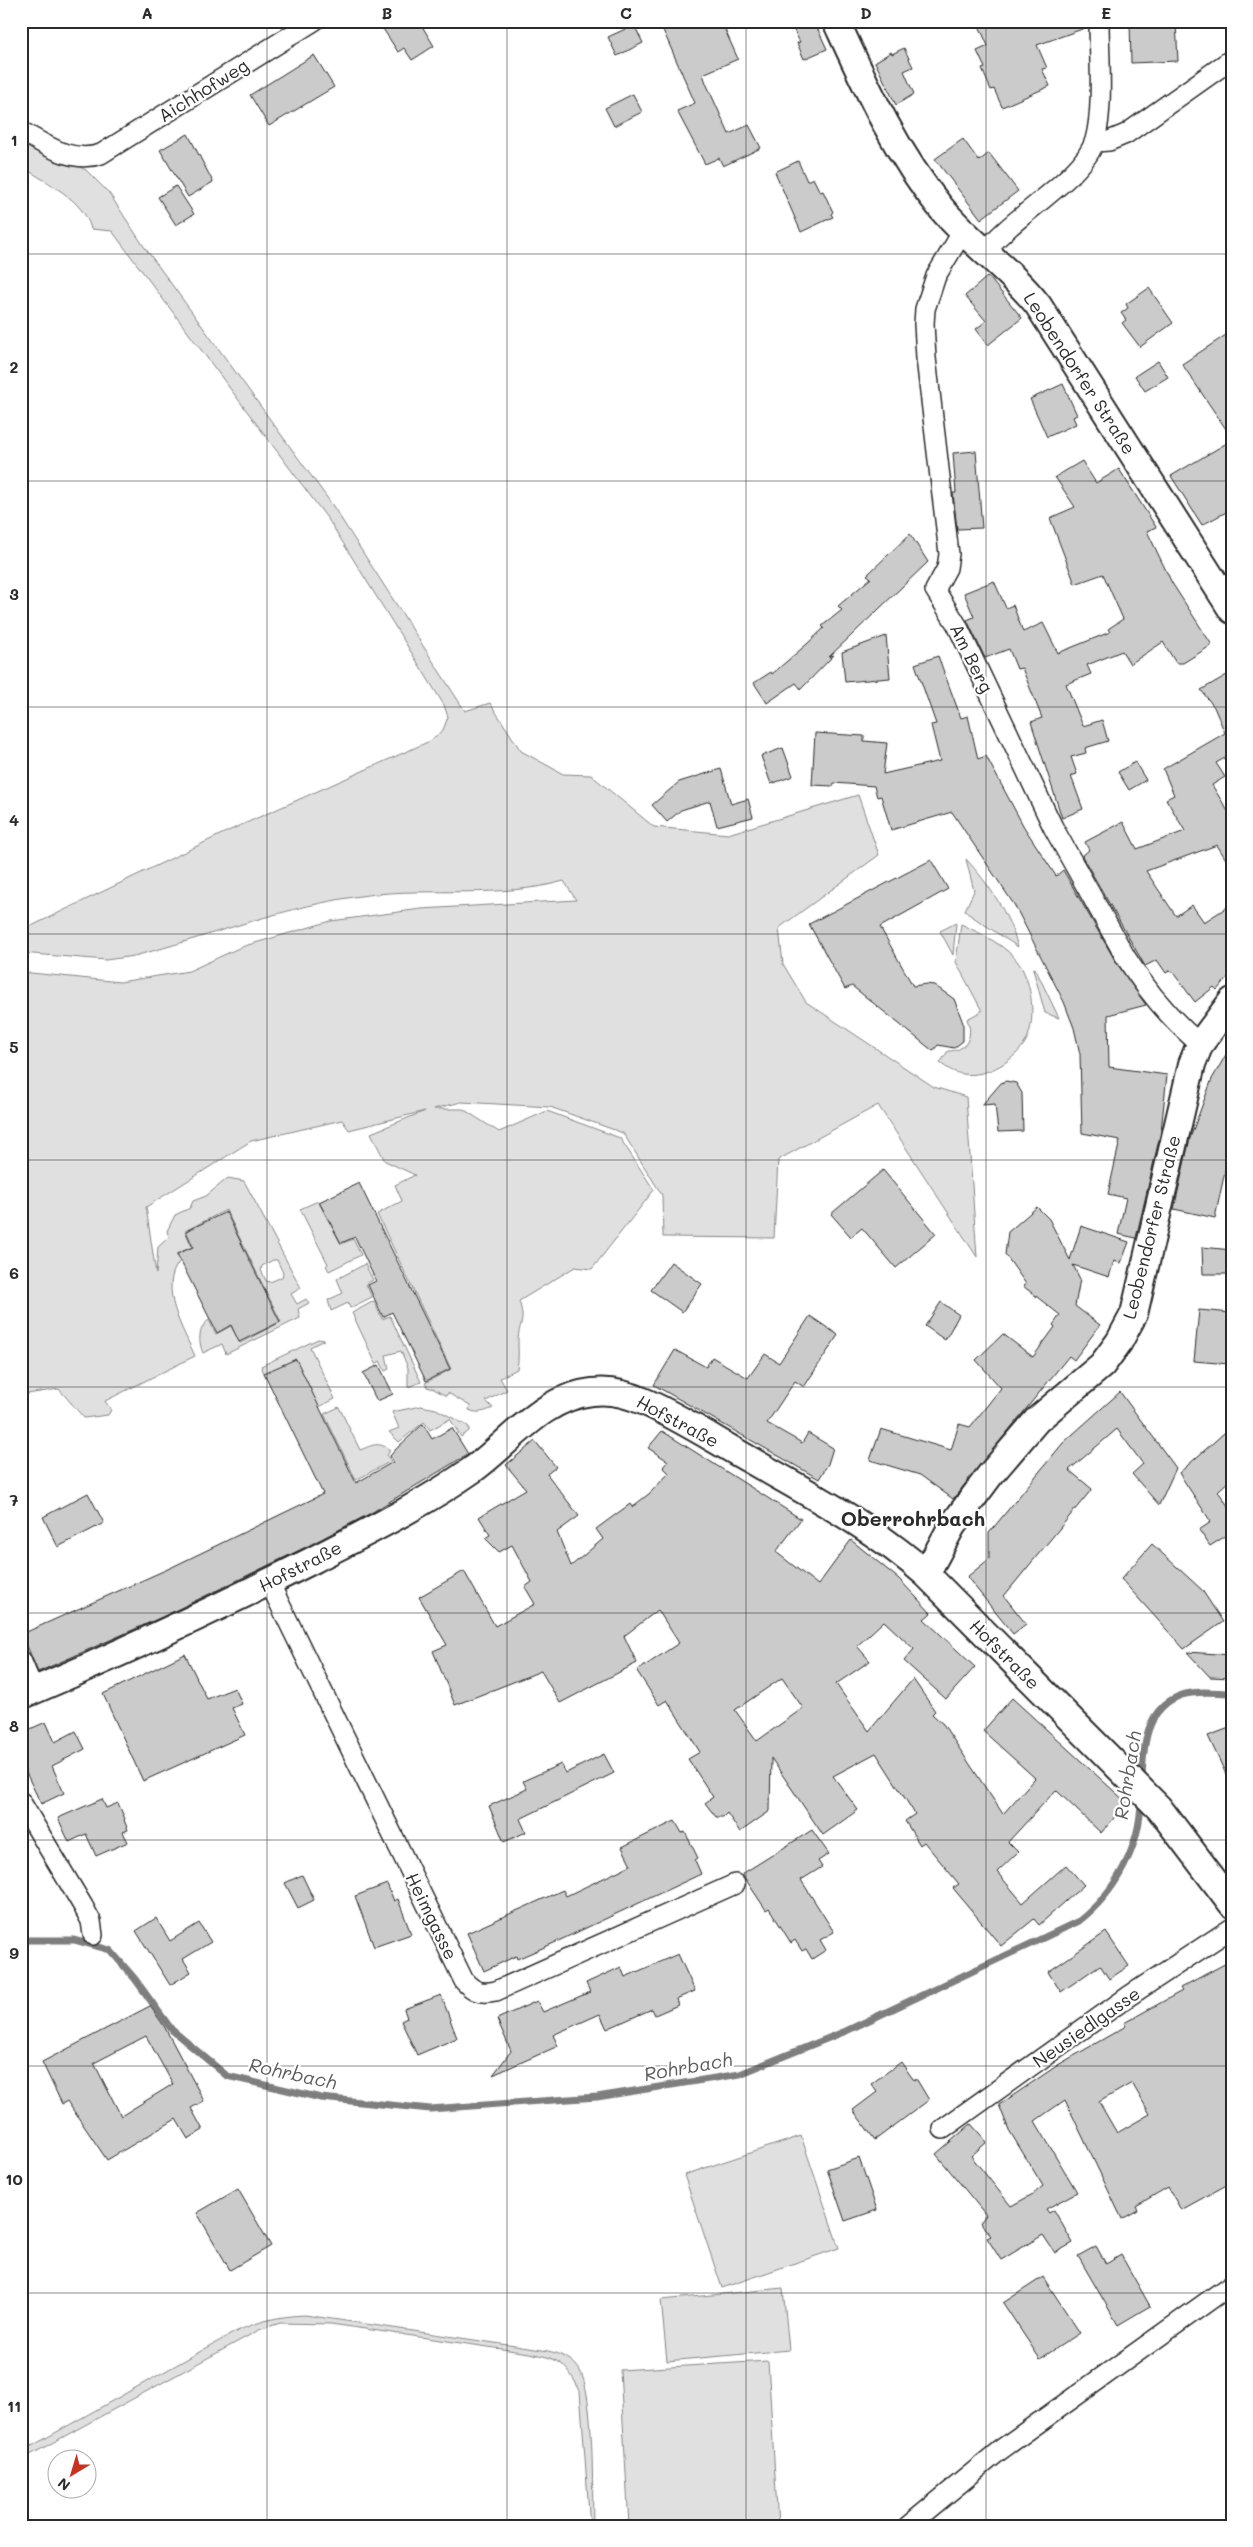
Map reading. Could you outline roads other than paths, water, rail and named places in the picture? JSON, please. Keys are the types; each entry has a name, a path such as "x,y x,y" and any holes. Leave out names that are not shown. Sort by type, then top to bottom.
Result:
{"main road":[{"name":"Leobendorfer Straße","path":"836,21 871,96 902,152 932,196 962,231 1017,280 1049,321 1232,610"},
{"name":"Leobendorfer Straße","path":"926,1574 952,1526 990,1475 1037,1420 1102,1365 1119,1342 1134,1314 1184,1088 1200,1044 1232,1001"},
{"name":"Hofstraße","path":"28,1694 269,1582 446,1487 491,1456 545,1410 576,1395 607,1392 625,1394 642,1400 836,1508 882,1537 926,1574 1127,1774 1159,1808 1232,1904"}],"street":[{"name":"Aichhofweg","path":"21,131 62,153 76,157 92,157 110,149 314,21"},
{"path":"986,251 1012,223 1080,166 1095,142 1099,114 1099,21"},
{"path":"1095,142 1109,141 1126,134 1232,59"},
{"name":"Am Berg","path":"962,231 936,276 925,309 926,358 949,554 947,568 935,590 957,624 1053,827 1125,956 1167,1014 1200,1044"},
{"name":"Heimgasse","path":"269,1582 464,1981 473,1991 484,1994 496,1991 735,1884"},
{"path":"21,1660 28,1694"},
{"path":"21,1802 83,1906 93,1935"},
{"name":"Neusiedlgasse","path":"944,2129 1129,1996 1232,1928"},
{"path":"908,2526 999,2451 1232,2284"}],"waterway":[{"name":"Rohrbach","path":"1142,1780 1143,1755 1148,1730 1160,1709 1170,1701 1188,1693 1232,1693"},
{"name":"Rohrbach","path":"21,1940 74,1940 110,1950 135,1979 172,2030 227,2076 321,2098 430,2109 597,2097 740,2074 846,2031 1079,1921 1104,1896 1124,1867 1136,1835 1141,1801"}],"district":[{"name":"Oberrohrbach","path":"913,1518"}]}
